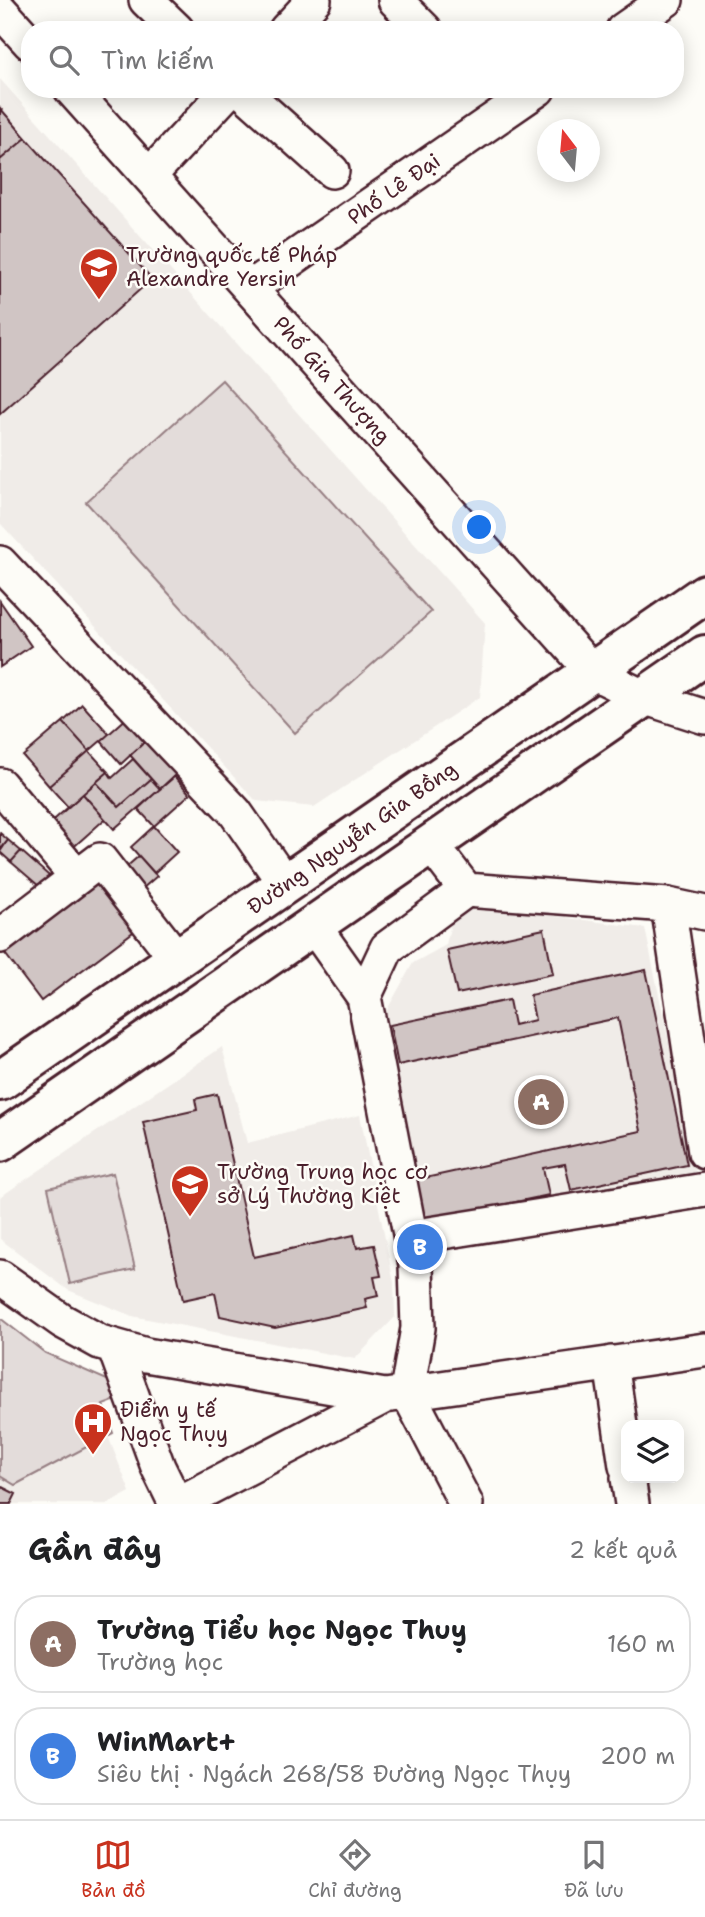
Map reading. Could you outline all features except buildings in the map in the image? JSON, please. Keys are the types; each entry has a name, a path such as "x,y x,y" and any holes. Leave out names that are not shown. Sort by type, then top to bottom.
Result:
{"main road":[{"name":"Đường Nguyễn Gia Bồng","path":"0,1081 705,594"},
{"path":"0,1142 705,655"}],"street":[{"path":"146,0 168,21"},
{"path":"294,21 314,0"},
{"path":"395,0 416,21"},
{"path":"637,21 666,0"},
{"name":"Phố Gia Thượng","path":"79,98 593,672"},
{"path":"149,176 222,98"},
{"path":"250,98 332,171"},
{"name":"Phố Lê Đại","path":"250,288 525,98"},
{"path":"0,563 235,812 285,884"},
{"path":"593,672 643,698 705,717"},
{"path":"0,785 77,877"},
{"path":"431,844 466,890"},
{"path":"0,936 100,860 177,959"},
{"path":"364,997 387,948 466,890 668,905 705,913"},
{"path":"668,905 705,1152"},
{"path":"114,1346 159,1467 177,1504 396,1394 418,1328 416,1265 364,997 313,925"},
{"path":"411,1237 705,1190"},
{"path":"0,1278 62,1321 100,1342 146,1355 396,1394 705,1350"},
{"path":"611,1363 621,1432"},
{"path":"396,1394 466,1504"},
{"path":"629,1483 632,1504"}],"shaded area":[{"name":"Trường quốc tế Pháp Alexandre Yersin","path":"0,79 485,623 480,697 314,807 256,801 0,523"},
{"path":"222,380 431,612 295,733 86,502"},
{"path":"469,905 645,928 699,1187 426,1227 383,1017 413,963 446,945 451,923"},
{"name":"Trường Trung học cơ sở Lý Thường Kiệt","path":"222,1047 247,1143 360,1115 394,1283 395,1317 355,1359 132,1316 68,1290 0,1239 0,1197"},
{"path":"113,1173 135,1269 70,1284 48,1188"},
{"path":"0,1318 45,1353 114,1383 119,1399 103,1405 113,1433 15,1485 0,1476"},
{"name":"Điểm y tế Ngọc Thụy","path":"108,1436 130,1492 108,1504 0,1504 0,1476 16,1485"}],"place":[{"name":"Trường quốc tế Pháp Alexandre Yersin","path":"99,301"},
{"name":"Trường Tiểu học Ngọc Thuỵ","path":"541,1102"},
{"name":"Trường Trung học cơ sở Lý Thường Kiệt","path":"190,1218"},
{"name":"WinMart+","path":"420,1247"},
{"name":"Điểm y tế Ngọc Thụy","path":"93,1456"}]}
